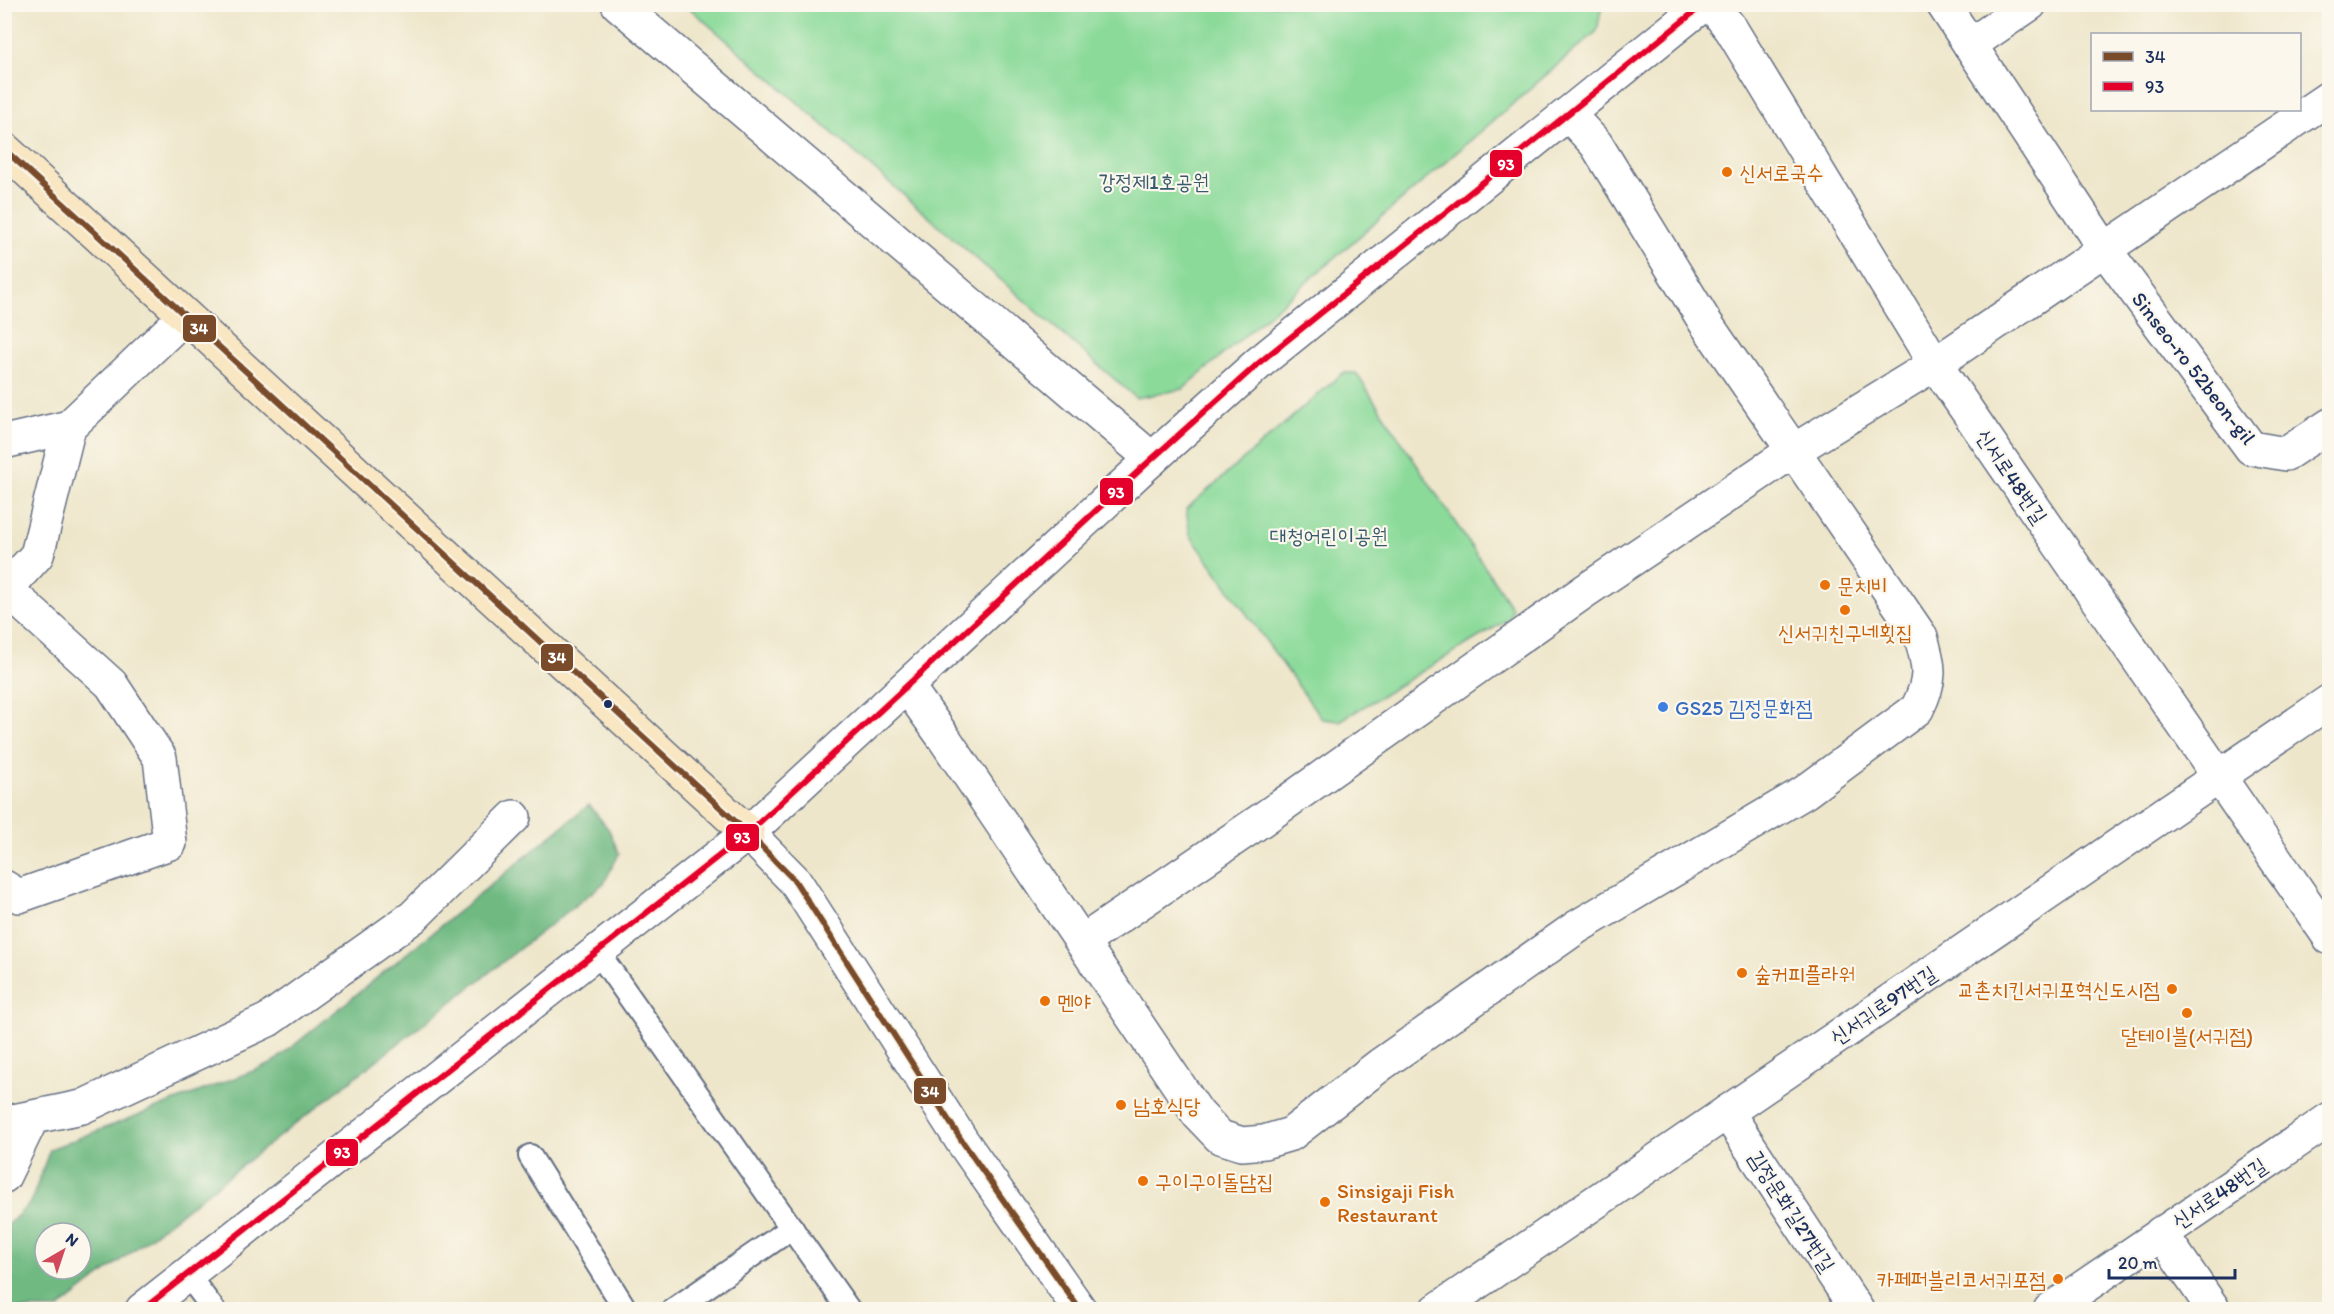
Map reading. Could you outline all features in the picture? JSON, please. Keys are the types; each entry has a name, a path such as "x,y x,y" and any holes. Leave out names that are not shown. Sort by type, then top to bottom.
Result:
{"main road":[{"path":"4,149 748,833"}],"street":[{"path":"618,4 1152,459"},
{"path":"142,1310 748,833 1260,362 1704,4"},
{"name":"신서로48번길","path":"1711,4 1731,29 1935,364 2330,938"},
{"name":"Sinseo-ro 52beon-gil","path":"1943,4 2104,250 2251,448 2286,454 2330,425"},
{"path":"1970,45 2030,4"},
{"path":"1082,942 1260,821 1585,591 1793,451 1935,364 2330,98"},
{"path":"907,686 1198,1114 1220,1137 1242,1144 1264,1142 1291,1134 1380,1065 1577,927 1805,792 1917,709 1926,693 1930,668 1921,637 1705,322 1596,144 1568,114"},
{"path":"4,442 69,427 185,316"},
{"path":"4,887 19,896 170,843 160,758 111,684 5,590 37,555 69,427"},
{"name":"신서귀로97번길","path":"1437,1310 2330,701"},
{"path":"4,1176 18,1120 82,1107 268,1020 413,917 514,817"},
{"path":"748,833 795,881 962,1141 1080,1310"},
{"name":"김정문화길27번길","path":"1727,1112 1857,1310"},
{"name":"신서로48번길","path":"2050,1310 2330,1119"},
{"path":"2161,1233 2214,1310"}],"lane":[{"path":"597,951 849,1310"},
{"path":"530,1156 626,1310"},
{"path":"673,1310 792,1228"},
{"path":"187,1274 214,1310"}],"green space":[{"name":"강정제1호공원","path":"686,5 1602,5 1597,31 1183,389 1136,398"},
{"name":"대청어린이공원","path":"1343,373 1356,373 1512,608 1509,619 1340,721 1322,719 1190,535 1186,509"},
{"path":"589,805 609,830 619,854 604,883 58,1309 5,1309 5,1228 31,1202 50,1149 271,1064"}],"transit line":[{"name":"93","path":"142,1310 748,833 1143,467 1260,362 1704,4"},
{"name":"34","path":"4,149 748,833 795,881 962,1141 1080,1310"}],"place":[{"name":"신서로국수","path":"1727,172"},
{"name":"문치비","path":"1825,585"},
{"name":"신서귀친구네횟집","path":"1845,610"},
{"name":"GS25 김정문화점","path":"1663,707"},
{"name":"숲커피플라워","path":"1742,973"},
{"name":"교촌치킨서귀포혁신도시점","path":"2172,989"},
{"name":"멘야","path":"1045,1001"},
{"name":"달테이블(서귀점)","path":"2187,1013"},
{"name":"남호식당","path":"1121,1105"},
{"name":"구이구이돌담집","path":"1143,1181"},
{"name":"Sinsigaji Fish Restaurant","path":"1325,1202"},
{"name":"카페퍼블리코서귀포점","path":"2058,1279"}]}
